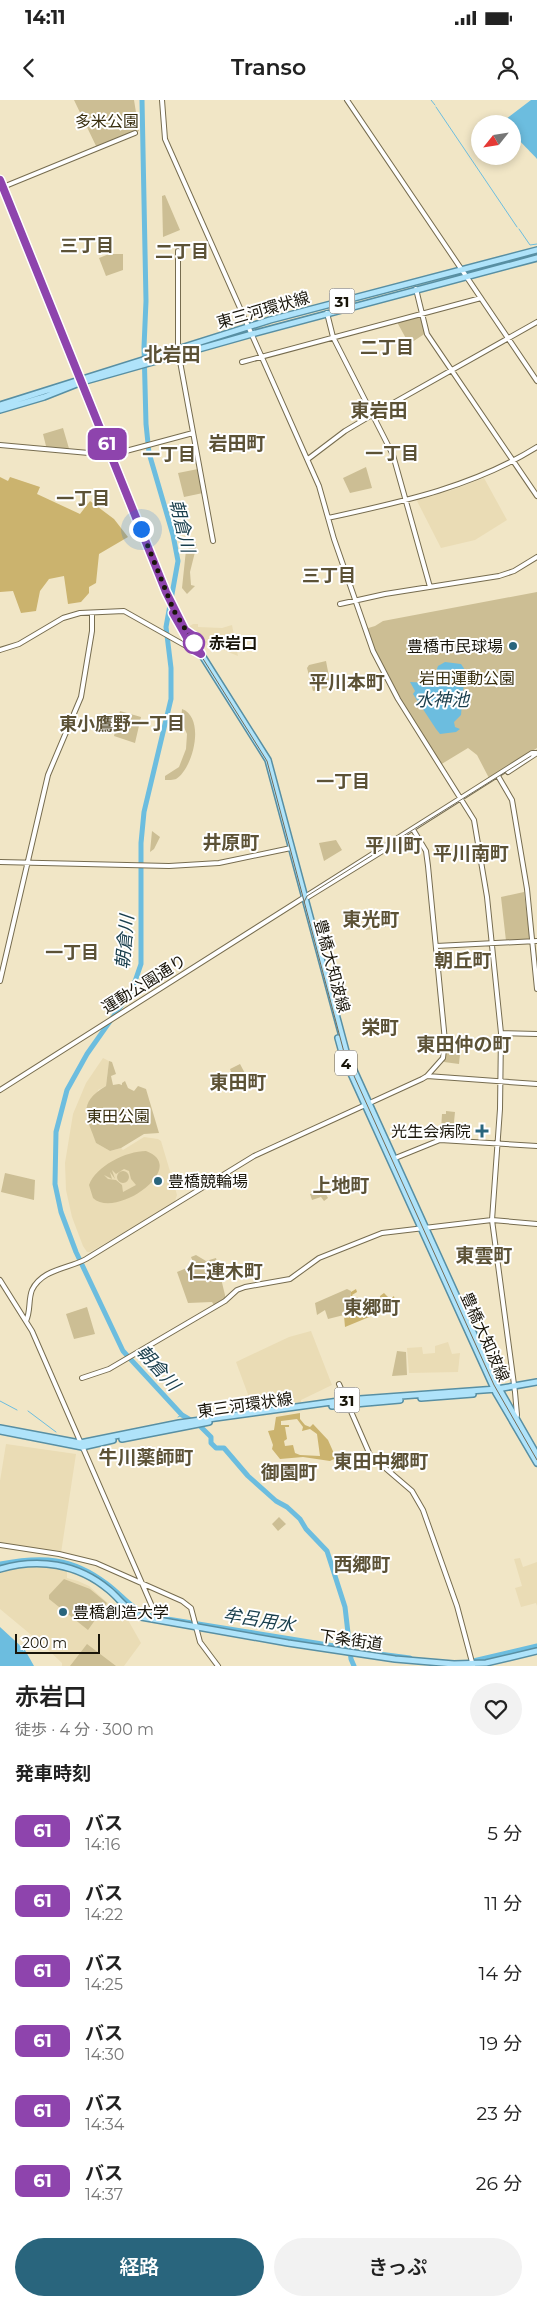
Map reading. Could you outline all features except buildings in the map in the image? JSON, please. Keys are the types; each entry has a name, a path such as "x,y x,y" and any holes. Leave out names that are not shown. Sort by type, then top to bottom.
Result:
{"main road":[{"name":"豊橋大知波線","path":"0,180 1,189 82,380 174,611 266,754 290,848"},
{"name":"東三河環状線","path":"0,405 248,327 414,281 537,250"},
{"name":"東三河環状線","path":"0,410 44,397 82,380 138,368 327,313 537,258"},
{"name":"豊橋大知波線","path":"174,611 175,617 194,650 262,756 304,898 341,1050 497,1389 537,1463"},
{"name":"東三河環状線","path":"0,1430 81,1445 202,1421 347,1402 459,1396 537,1382"},
{"name":"豊橋大知波線","path":"497,1389 537,1455"},
{"name":"下条街道","path":"0,1569 34,1562 68,1568 105,1587 136,1615 336,1650 395,1659 472,1664 537,1651"}],"street":[{"path":"162,100 165,139 319,486 373,651 384,673 474,820 487,897 501,1033 501,1081 492,1220 514,1386 516,1418"},
{"path":"347,100 537,381"},
{"path":"1,189 135,133"},
{"path":"178,250 178,348"},
{"path":"416,289 427,334 537,496"},
{"path":"242,362 481,298"},
{"path":"327,313 333,337 393,455 430,587"},
{"path":"308,459 345,431 537,322"},
{"path":"179,356 213,541"},
{"path":"0,445 111,455 193,433"},
{"path":"328,518 405,501 451,488 485,476 514,462 537,447"},
{"path":"340,604 506,574 537,557"},
{"path":"0,650 19,644 63,618 80,613 124,611 194,650"},
{"path":"0,981 48,775 81,697 87,671 86,662 92,631 92,613"},
{"name":"運動公園通り","path":"0,1090 99,1026 537,754"},
{"path":"498,777 512,800 535,941 537,989"},
{"name":"運動公園通り","path":"304,898 461,800"},
{"path":"26,1321 29,1316 30,1295 38,1281 51,1272 74,1266 254,1156 428,1076 443,1058 444,1042 426,851 414,831"},
{"path":"0,862 148,867 219,863 290,848"},
{"path":"436,946 535,941"},
{"path":"501,1033 537,1034"},
{"path":"428,1076 537,1084"},
{"path":"392,1159 440,1140 537,1146"},
{"path":"82,1378 92,1377 124,1360 225,1301 238,1290 290,1279 318,1258 382,1233 492,1220 537,1224"},
{"path":"0,1280 26,1321 158,1620"},
{"path":"339,1384 370,1454 412,1491 423,1510 457,1606 472,1664"},
{"path":"0,1545 59,1554 96,1563 187,1604 192,1610 200,1642 218,1666"}],"shaded area":[{"path":"0,477 8,481 10,477 40,487 37,494 80,514 90,501 114,519 128,537 99,554 96,583 89,587 89,593 81,602 68,604 64,576 49,579 40,591 36,611 21,613 13,591 0,592"},
{"path":"484,478 507,520 475,540 441,548 416,499 452,490"},
{"path":"193,624 198,624 198,627 222,628 232,625 238,656 197,639 198,637 186,628"},
{"path":"103,1058 109,1061 106,1086 98,1090 92,1129 96,1143 110,1151 121,1148 123,1150 144,1137 158,1139 161,1141 177,1195 174,1204 87,1252 72,1217 66,1190 65,1163 73,1114 86,1083"},
{"path":"356,1289 357,1292 352,1295 354,1298 358,1297 361,1306 350,1310 351,1292"},
{"path":"384,1293 390,1299 394,1296 398,1314 382,1312 386,1310 380,1302 380,1296"},
{"path":"363,1311 372,1312 374,1315 345,1327 344,1316 348,1318"},
{"path":"311,1331 332,1385 301,1400 301,1404 256,1410 253,1408 236,1362 289,1337"},
{"path":"448,1342 452,1354 460,1353 458,1372 409,1373 407,1348 422,1347 423,1354 435,1353 435,1346"},
{"path":"300,1413 300,1419 305,1425 310,1427 313,1424 328,1440 336,1458 330,1461 303,1457 280,1459 272,1449 273,1445 268,1431 274,1430 276,1417","holes":["297,1419 303,1427 302,1431 310,1429 317,1434 320,1456 300,1455 295,1453 293,1445 285,1446 284,1441 287,1439 285,1427 289,1427 289,1425 281,1425 281,1421"]},
{"path":"6,1444 76,1454 61,1553 0,1543 0,1481"},
{"path":"520,1558 523,1567 537,1562 537,1606 536,1603 521,1607 515,1588 522,1586 514,1559"},
{"name":"豊橋創造大学","path":"26,1564 56,1567 67,1571 67,1578 89,1586 128,1620 141,1643 124,1666 62,1666 62,1663 41,1643 0,1609 0,1572"}],"green space":[{"name":"多米公園","path":"74,100 134,100 139,131 97,148"},
{"path":"165,195 180,230 163,237 162,196"},
{"path":"109,254 123,254 123,270 106,276 99,258"},
{"path":"421,316 426,333 409,344 397,322"},
{"path":"63,428 70,452 47,450 43,434"},
{"path":"366,467 372,488 350,493 343,478"},
{"path":"198,469 203,493 184,497 178,473"},
{"path":"197,544 190,572 191,585 195,586 187,594 182,588 186,550"},
{"name":"岩田運動公園","path":"537,592 537,748 489,778 477,755 468,748 440,765 384,673 365,629 383,621"},
{"path":"326,661 331,687 313,691 307,668 309,665"},
{"path":"182,709 189,714 194,722 195,732 192,755 182,773 176,779 165,780 165,776 179,767 186,749 187,734 181,721"},
{"path":"120,711 141,717 135,743 114,736"},
{"path":"152,831 160,837 154,849 150,852"},
{"path":"336,840 342,850 324,861 319,843"},
{"path":"524,892 530,939 506,941 501,897"},
{"path":"383,913 386,927 366,930 364,916"},
{"path":"446,1043 461,1044 459,1064 444,1062"},
{"name":"東田公園","path":"109,1061 112,1062 116,1074 111,1076 113,1085 122,1085 125,1081 128,1088 134,1091 138,1086 146,1089 159,1133 144,1134 121,1148 110,1151 96,1143 86,1112 90,1099 106,1086"},
{"path":"240,1064 248,1079 235,1084 230,1069"},
{"path":"446,1111 455,1112 453,1132 441,1130 442,1114 446,1114"},
{"path":"146,1151 157,1159 160,1168 155,1179 145,1189 117,1202 104,1203 93,1198 89,1185 98,1172 121,1157","holes":["124,1169 129,1171 131,1179 136,1185 123,1192 122,1185 116,1180 108,1179 104,1175 112,1179 110,1172 115,1179 112,1170 116,1174"]},
{"path":"121,1171 125,1171 129,1177 125,1183 121,1183 117,1179 117,1175"},
{"path":"5,1173 35,1180 34,1200 1,1192"},
{"path":"323,1189 328,1198 324,1201 321,1197 312,1200 310,1194"},
{"path":"196,1255 206,1261 216,1258 225,1298 214,1305 212,1302 188,1303 177,1272 194,1265 191,1257"},
{"path":"347,1289 351,1291 350,1310 346,1311 344,1315 328,1319 325,1310 317,1315 315,1303"},
{"path":"87,1307 95,1334 74,1339 66,1314"},
{"path":"397,1351 406,1352 407,1375 392,1376"},
{"path":"279,1517 286,1524 278,1531 272,1524"},
{"path":"64,1579 90,1589 107,1603 88,1630 49,1599 49,1595"},
{"path":"87,1644 116,1666 70,1666"}],"water":[{"path":"531,100 537,100 537,159 521,141 521,115 511,115"},
{"name":"水神池","path":"445,662 461,664 465,670 461,715 454,722 455,727 460,729 456,732 440,734 413,694 415,691 410,682 430,683 438,666"},
{"path":"0,1627 25,1650 34,1666 0,1666"}],"waterway":[{"name":"朝倉川","path":"142,100 146,301 144,347 146,424 149,453 173,535 178,561 166,627 171,668 171,699 144,812 141,843 141,964 132,990 87,1054 67,1090 56,1132 55,1184 61,1212 76,1252 123,1351 182,1415 199,1425 211,1437 211,1443 216,1448 224,1448 248,1476 300,1519 306,1529 327,1551 345,1607 351,1659 354,1666"},
{"path":"431,100 435,105"},
{"path":"436,107 517,227"},
{"path":"519,229 530,245 537,244"},
{"path":"0,1401 17,1410"},
{"path":"28,1411 56,1432"},
{"name":"朝倉川","path":"178,1417 182,1415"},
{"name":"牟呂用水","path":"0,1564 15,1561 43,1560 56,1561 81,1568 94,1575 133,1606 151,1616"},
{"name":"牟呂用水","path":"161,1618 353,1649"},
{"name":"牟呂用水","path":"469,1662 537,1646"},
{"name":"牟呂用水","path":"379,1654 410,1658"}],"tram line":[{"path":"175,614 267,761 345,1056 494,1385 537,1460"},
{"path":"304,902 307,896 531,756"}],"bus line":[{"name":"61","path":"0,180 174,611 185,630 195,637 194,644 201,654 194,650 173,613"}],"place":[{"name":"赤岩口","path":"194,643"},
{"name":"豊橋市民球場","path":"513,646"},
{"name":"光生会病院","path":"482,1131"},
{"name":"豊橋競輪場","path":"158,1181"},
{"name":"豊橋創造大学","path":"63,1612"}],"district":[{"name":"三丁目","path":"87,246"},
{"name":"二丁目","path":"182,252"},
{"name":"二丁目","path":"387,348"},
{"name":"北岩田","path":"172,354"},
{"name":"東岩田","path":"379,410"},
{"name":"岩田町","path":"237,443"},
{"name":"一丁目","path":"392,454"},
{"name":"一丁目","path":"169,455"},
{"name":"一丁目","path":"83,499"},
{"name":"三丁目","path":"329,576"},
{"name":"平川本町","path":"347,682"},
{"name":"東小鷹野一丁目","path":"122,724"},
{"name":"一丁目","path":"343,782"},
{"name":"井原町","path":"231,842"},
{"name":"平川町","path":"394,845"},
{"name":"平川南町","path":"471,853"},
{"name":"東光町","path":"371,919"},
{"name":"一丁目","path":"72,953"},
{"name":"朝丘町","path":"463,960"},
{"name":"栄町","path":"380,1027"},
{"name":"東田仲の町","path":"464,1044"},
{"name":"東田町","path":"238,1082"},
{"name":"上地町","path":"341,1185"},
{"name":"東雲町","path":"484,1255"},
{"name":"仁連木町","path":"225,1271"},
{"name":"東郷町","path":"372,1307"},
{"name":"牛川薬師町","path":"146,1457"},
{"name":"東田中郷町","path":"381,1461"},
{"name":"御園町","path":"289,1472"},
{"name":"西郷町","path":"362,1564"}],"route":[{"path":"141,529 174,611 194,643"}]}
